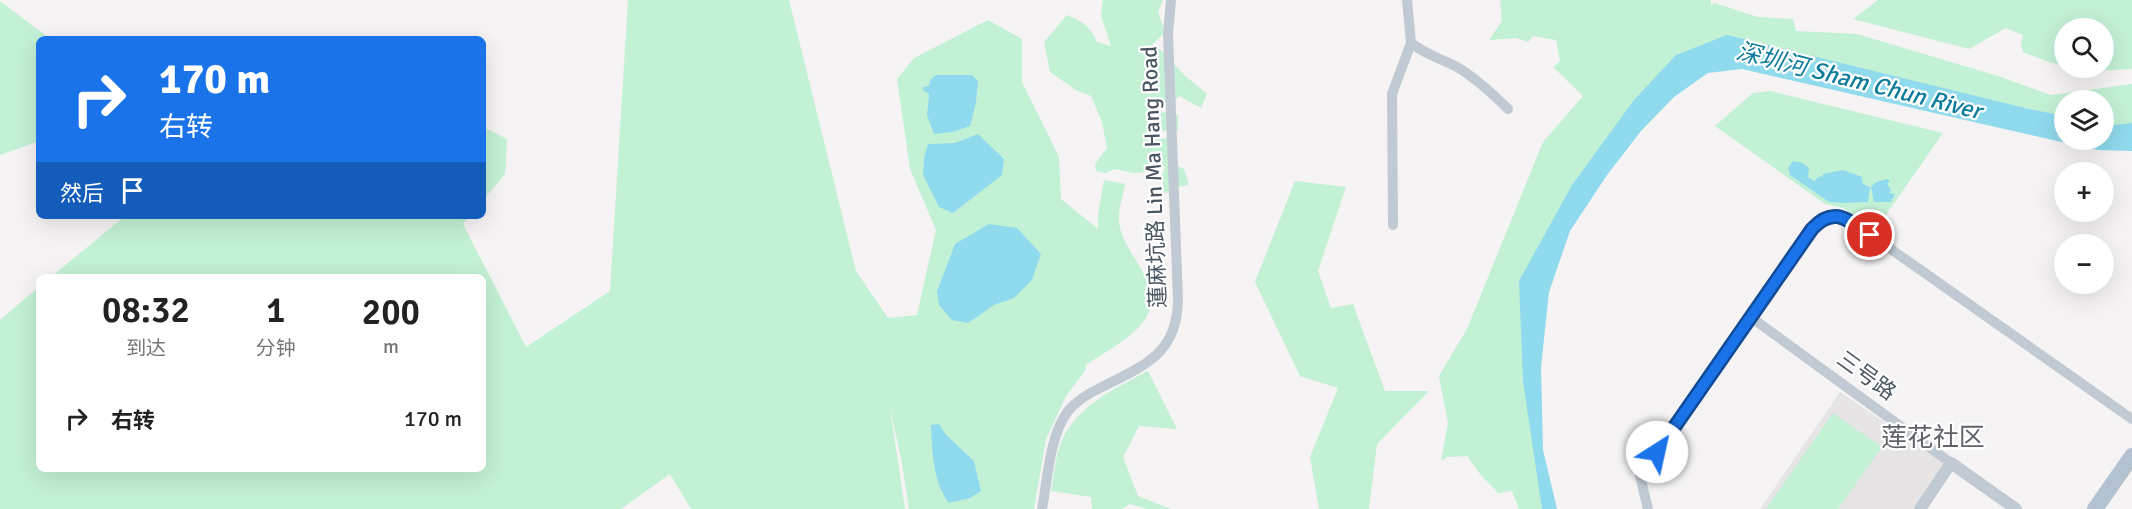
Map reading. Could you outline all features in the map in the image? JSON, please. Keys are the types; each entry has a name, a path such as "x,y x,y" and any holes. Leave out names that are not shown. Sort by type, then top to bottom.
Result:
{"main road":[{"path":"2095,509 2132,456"}],"street":[{"name":"蓮麻坑路 Lin Ma Hang Road","path":"1042,509 1056,436 1067,412 1085,396 1151,361 1167,343 1177,320 1168,33 1172,0"},
{"path":"1393,225 1392,94 1411,43 1407,0"},
{"path":"1411,43 1424,53 1484,84 1509,109"},
{"path":"1648,509 1640,476 1812,229 1820,220 1831,216 1842,216 2132,419"},
{"name":"三号路","path":"1752,318 2016,509"},
{"path":"1920,509 1951,463"}],"shaded area":[{"path":"1840,392 1944,463 1913,509 1760,509"}],"green space":[{"path":"628,0 789,0 856,271 888,318 917,315 936,230 910,169 897,79 914,58 988,20 1022,39 1022,82 1059,157 1061,199 1098,229 1098,214 1104,180 1125,184 1119,221 1128,247 1149,285 1151,299 1149,312 1139,327 1086,365 1085,371 1066,396 1046,439 1034,509 909,509 890,408 905,509 691,509 670,474 621,509 0,509 0,320 36,290 36,472 486,472 486,274 55,274 121,219 467,219 463,224 526,347 610,291"},
{"path":"1103,0 1163,0 1158,12 1165,32 1152,45 1162,51 1184,75 1207,94 1201,108 1179,96 1166,109 1154,106 1151,113 1165,112 1178,115 1178,130 1164,131 1156,126 1157,134 1161,139 1176,137 1173,164 1184,169 1189,185 1177,187 1176,195 1164,192 1162,177 1165,166 1160,164 1155,171 1134,173 1114,169 1106,173 1096,171 1095,164 1107,148 1102,122 1091,96 1076,90 1050,72 1044,42 1067,15 1085,25 1097,42 1111,46 1101,16"},
{"path":"1500,0 1711,0 1711,5 1714,3 1758,17 1793,19 1796,31 1857,34 2054,95 2054,126 1740,47 1676,69 1528,288 1547,509 1519,509 1512,491 1498,493 1467,456 1447,457 1441,461 1448,423 1439,376 1467,329 1543,142 1583,96 1553,67 1560,61 1556,40 1533,36 1528,42 1516,38 1489,40 1502,21"},
{"path":"1878,0 2132,0 2132,69 2114,70 2114,18 2054,18 2054,63 2023,52 2021,45 2023,35 2006,28 1969,49 1853,19"},
{"path":"0,1 46,36 36,36 36,142 0,155"},
{"path":"2132,84 2132,136 2114,137 2114,90 2088,90"},
{"path":"1770,91 1943,133 1876,229 1843,208 1825,204 1715,126 1753,93"},
{"path":"486,128 507,139 505,174 486,196"},
{"path":"1295,181 1346,187 1318,271 1331,308 1353,304 1385,391 1429,391 1377,444 1369,509 1319,509 1310,457 1338,388 1300,376 1255,282"},
{"path":"1148,371 1177,429 1139,426 1123,457 1138,496 1171,509 1147,509 1130,504 1122,509 1092,509 1091,497 1051,491 1060,445 1075,420 1097,400"},
{"path":"1833,413 1882,447 1838,509 1766,509"}],"water":[{"name":"深圳河 Sham Chun River","path":"1727,35 2054,114 2054,140 1742,69 1708,73 1674,97 1641,131 1607,175 1570,231 1549,292 1541,367 1543,450 1557,509 1542,509 1523,381 1519,281 1572,185 1634,100 1676,55"},
{"path":"936,75 972,75 978,81 970,126 953,132 934,134 927,115 929,94 923,90 923,87 929,86 930,80"},
{"path":"2132,123 2132,151 2097,150 2114,150 2114,125"},
{"path":"978,134 1004,159 1002,175 953,213 939,207 923,175 928,144 955,143"},
{"path":"1793,161 1809,168 1808,177 1814,181 1823,174 1843,170 1862,177 1863,184 1870,187 1868,202 1829,202 1790,175 1788,168"},
{"path":"1887,179 1890,181 1887,184 1891,190 1889,193 1895,194 1891,202 1874,202 1871,187 1876,182"},
{"path":"989,224 1017,228 1041,254 1032,280 1014,298 994,305 968,323 952,320 939,305 937,291 955,244"},
{"path":"939,424 946,435 974,461 981,491 970,498 949,503 940,486 933,456 931,425"}],"district":[{"name":"莲花社区","path":"1933,437"}],"route":[{"path":"1657,452 1820,220 1831,216 1842,216 1870,235"}]}
